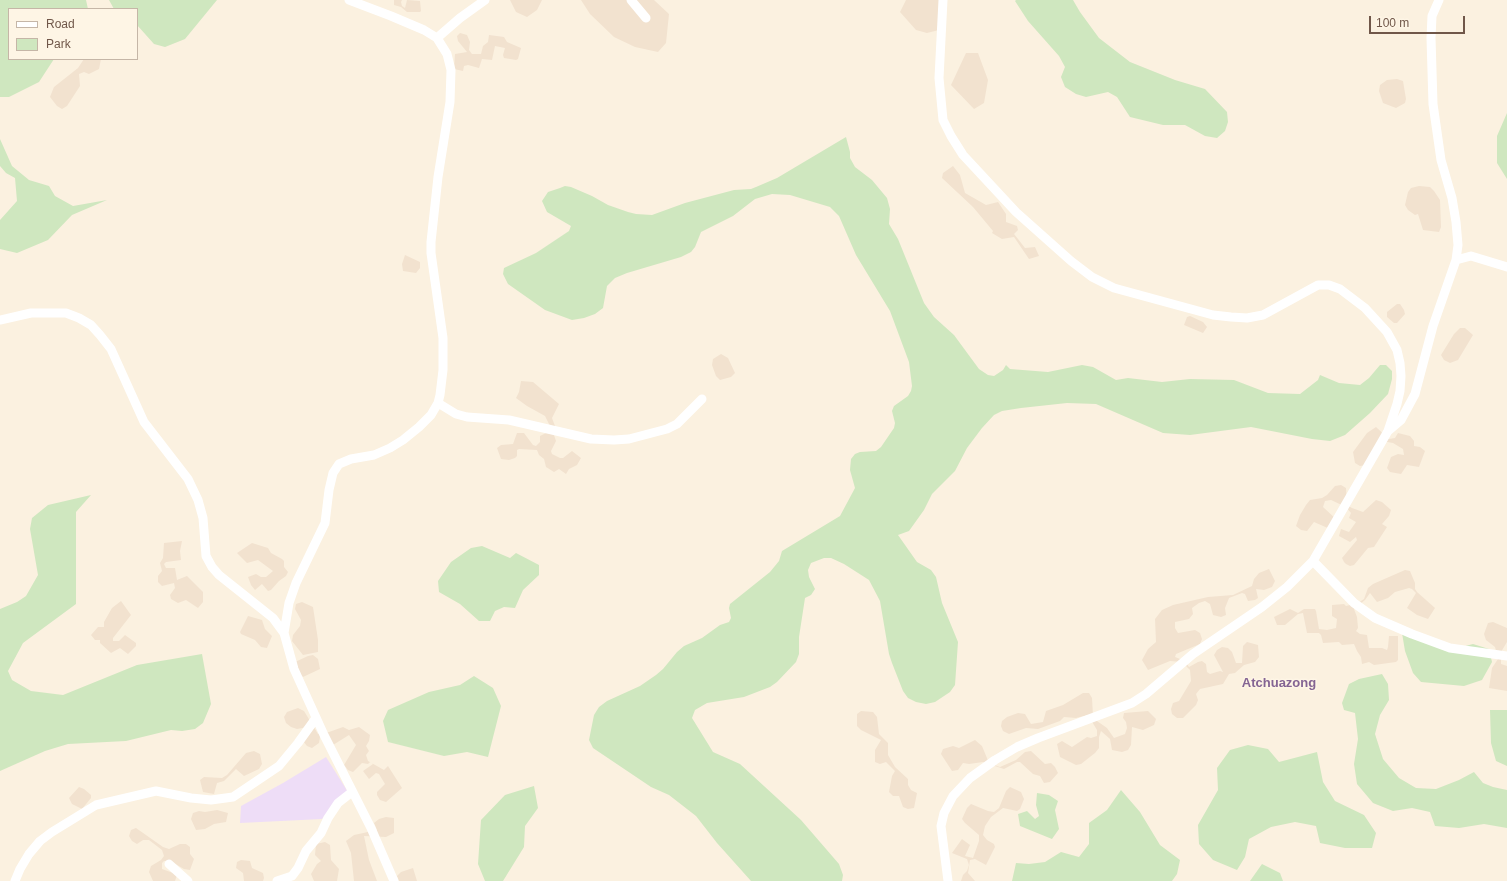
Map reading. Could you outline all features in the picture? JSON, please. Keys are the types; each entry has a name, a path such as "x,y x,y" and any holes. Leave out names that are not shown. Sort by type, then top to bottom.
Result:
{"street":[{"path":"284,633 289,603 296,583 325,523 329,490 333,473 339,464 390,448 420,427 431,415 438,403 442,387 443,345 431,242 438,177 450,102 451,70 447,54 437,38 424,30 350,0"},
{"path":"437,38 460,18 485,0"},
{"path":"631,0 646,18"},
{"path":"943,0 939,78 943,120 951,136 963,155 1016,212 1092,278 1114,288 1213,315 1247,318 1263,315 1318,285 1329,285 1340,289 1357,301 1377,319 1387,332 1397,350 1400,364 1400,390 1388,431 1313,561 1287,587 1262,607 1193,654 1146,694 1132,703 1017,747 995,760 970,778 953,796 944,813 941,826 948,881"},
{"path":"1388,431 1401,420 1415,394 1433,326 1456,260 1458,245 1452,198 1441,160 1433,104 1431,38 1432,16 1439,0"},
{"path":"1456,260 1471,256 1507,266"},
{"path":"0,320 31,313 66,313 80,318 91,325 111,350 144,422 188,479 198,500 203,518 206,556 212,567 219,575 272,618 284,633 294,669 316,718 371,828 394,881"},
{"path":"438,403 456,414 467,418 509,420 591,439 614,440 629,439 667,429 677,424 702,399"},
{"path":"1313,561 1354,603 1375,618 1450,648 1507,656"},
{"path":"15,881 29,854 40,841 96,805 156,791 191,798 211,800 233,797 279,766 316,718"},
{"path":"277,881 292,876 298,868 306,851 321,833 328,818 338,803 352,792"},
{"path":"169,864 188,881"}],"shaded area":[{"path":"394,0 402,0 402,6 405,8 407,0 420,1 421,11 407,12 401,7 394,5"},
{"path":"510,0 542,0 537,10 527,17 516,12"},
{"path":"581,0 654,0 669,14 666,43 658,52 635,47 614,37 590,14"},
{"path":"906,0 940,0 939,30 927,33 916,30 900,12"},
{"path":"460,33 467,35 470,42 469,50 472,54 481,54 483,46 488,42 489,35 504,37 507,42 521,48 518,59 504,58 503,55 505,48 495,46 492,60 482,59 479,68 468,65 464,66 463,71 454,69 455,54 467,52 458,41 457,36"},
{"path":"966,53 978,53 988,80 984,103 974,109 951,85"},
{"path":"83,60 101,60 99,69 89,74 84,72 79,74 80,86 67,106 62,109 57,106 50,97 54,87 78,68"},
{"path":"1397,79 1403,81 1406,99 1405,103 1396,108 1383,103 1379,91 1380,85 1387,80"},
{"path":"953,166 960,175 965,193 986,205 998,202 1006,214 1006,222 1017,226 1018,230 1014,234 1025,248 1035,247 1039,256 1029,259 1014,237 1002,239 992,233 993,231 973,207 942,178 943,173"},
{"path":"1419,186 1430,187 1440,200 1441,227 1439,232 1423,230 1418,214 1415,215 1408,210 1405,205 1408,192 1411,188"},
{"path":"405,255 420,262 420,268 416,273 403,271 402,264"},
{"path":"1397,304 1400,304 1405,314 1397,323 1394,323 1387,317 1387,312"},
{"path":"1190,316 1203,322 1207,327 1203,333 1184,325 1187,317"},
{"path":"1460,328 1465,328 1473,335 1458,360 1450,363 1444,360 1441,355 1454,334"},
{"path":"721,354 728,358 735,373 731,377 720,380 716,376 712,365 713,359"},
{"path":"521,381 533,382 559,404 552,418 555,426 553,432 556,441 551,451 552,454 563,458 572,451 581,458 577,465 569,469 566,474 559,469 554,472 546,467 544,459 539,455 537,450 519,449 517,450 517,456 515,458 509,460 501,459 497,448 501,445 513,444 517,433 524,433 533,445 536,446 540,442 540,436 548,432 550,426 545,416 516,398"},
{"path":"1376,427 1389,439 1395,438 1398,433 1410,436 1414,441 1414,446 1420,447 1425,451 1419,467 1407,465 1401,474 1390,472 1387,468 1391,457 1398,454 1404,455 1403,449 1393,443 1382,441 1366,465 1360,466 1355,463 1353,452 1367,433"},
{"path":"1341,485 1346,488 1347,505 1352,508 1363,512 1376,500 1382,502 1391,510 1389,516 1382,524 1387,527 1374,547 1368,548 1354,565 1350,566 1344,562 1342,558 1357,540 1356,537 1350,542 1339,536 1341,529 1349,532 1356,522 1349,518 1351,513 1346,507 1331,500 1325,501 1323,507 1336,519 1330,529 1314,522 1307,531 1301,530 1296,526 1300,515 1310,500 1322,498 1335,486"},
{"path":"182,541 180,551 181,560 166,562 164,564 166,568 175,568 177,580 187,576 203,592 203,602 198,608 186,600 178,603 171,599 170,595 175,588 174,583 162,586 158,582 158,576 162,571 160,563 163,558 164,543"},
{"path":"252,543 268,548 271,553 284,561 284,567 288,572 286,576 271,590 268,591 262,584 255,590 248,577 256,574 261,577 266,577 273,571 258,560 247,563 237,553"},
{"path":"1269,569 1275,581 1272,587 1264,590 1256,589 1258,598 1255,600 1248,601 1245,594 1242,593 1229,598 1225,608 1226,615 1221,617 1213,615 1210,604 1205,601 1192,608 1193,614 1189,619 1175,622 1175,628 1178,633 1195,630 1200,633 1202,639 1200,644 1176,654 1175,657 1185,661 1189,667 1202,661 1206,664 1207,672 1210,674 1220,671 1223,672 1214,655 1217,650 1222,647 1228,648 1232,652 1236,663 1242,663 1243,646 1247,642 1258,645 1259,657 1255,662 1244,665 1235,673 1229,674 1223,684 1200,689 1196,694 1198,700 1196,705 1183,718 1177,718 1172,714 1171,709 1173,703 1179,701 1191,681 1190,670 1182,662 1170,661 1148,670 1142,660 1148,649 1156,642 1155,619 1162,610 1173,605 1208,597 1233,595 1252,586 1254,579 1259,573"},
{"path":"1405,570 1410,571 1417,592 1435,608 1428,619 1417,615 1407,608 1416,593 1409,588 1395,592 1388,598 1377,602 1370,593 1365,600 1354,609 1357,617 1358,628 1356,631 1360,634 1367,635 1369,648 1382,648 1387,650 1389,636 1398,636 1398,660 1396,662 1374,665 1369,662 1362,664 1361,657 1354,644 1342,645 1339,642 1323,643 1319,633 1307,633 1303,613 1298,614 1285,625 1277,625 1274,617 1290,609 1298,613 1304,609 1315,609 1319,629 1327,630 1336,628 1337,619 1332,616 1332,605 1344,604 1346,606 1358,603 1364,599 1368,588 1373,584"},
{"path":"121,601 131,615 113,638 113,641 119,641 125,635 136,643 136,646 128,654 120,648 111,653 100,643 100,640 95,640 91,635 98,627 104,627 104,622 112,608"},
{"path":"302,602 313,607 318,640 318,652 303,655 292,641 293,635 300,626 301,620 295,609 296,604"},
{"path":"248,616 262,620 265,629 272,636 267,648 261,647 255,640 241,634 240,632"},
{"path":"1493,622 1507,628 1507,642 1501,652 1501,664 1507,666 1507,691 1489,688 1492,668 1498,659 1495,647 1486,640 1484,634 1488,623"},
{"path":"313,655 318,659 320,669 303,677 299,673 295,662"},
{"path":"1083,693 1089,693 1092,698 1093,716 1107,728 1114,738 1125,734 1127,728 1126,722 1123,718 1124,713 1148,711 1156,719 1154,725 1143,730 1132,727 1131,745 1128,750 1122,752 1112,750 1110,739 1101,731 1099,737 1099,748 1081,764 1076,765 1060,757 1057,744 1062,741 1072,747 1087,737 1091,738 1097,736 1097,730 1088,715 1076,718 1064,717 1060,721 1038,729 1026,728 1009,734 1003,731 1001,726 1002,721 1007,717 1018,713 1025,714 1031,724 1043,722 1046,711 1063,705"},
{"path":"298,708 304,711 318,734 343,727 349,730 359,727 370,735 366,746 369,751 366,755 368,761 370,762 368,764 362,763 353,772 348,770 344,765 356,745 349,735 333,745 320,737 319,743 312,748 307,746 303,741 308,727 297,729 291,727 286,723 284,717 287,712"},
{"path":"861,711 873,712 877,717 879,734 888,743 888,755 895,767 908,779 908,785 911,790 917,793 914,808 908,809 903,807 899,796 893,796 889,792 892,776 895,771 886,762 880,764 875,762 875,750 881,740 861,730 857,726 857,714"},
{"path":"975,740 982,746 989,763 1000,767 1016,760 1025,752 1031,751 1045,764 1051,763 1058,773 1050,782 1044,783 1040,776 1033,774 1020,762 1017,762 1004,769 983,762 969,764 963,763 958,770 952,771 941,754 943,749 953,746 959,748"},
{"path":"254,751 260,754 262,764 259,769 244,776 236,769 224,781 217,783 214,794 203,792 200,780 204,777 222,778 227,775 246,753"},
{"path":"326,757 348,792 336,801 322,819 240,823 241,806"},
{"path":"373,764 384,770 388,766 402,788 386,802 380,800 377,795 377,792 385,784 379,774 376,773 369,779 363,771"},
{"path":"79,787 91,795 91,798 82,809 72,804 69,798"},
{"path":"1010,787 1021,792 1024,799 1020,809 1017,811 1003,808 991,817 985,826 983,835 987,840 994,844 995,847 986,865 975,859 970,860 968,873 975,881 961,881 969,865 967,859 952,853 962,839 970,845 965,856 973,858 979,841 979,835 962,819 967,808 971,804 994,812 999,808 1006,791"},
{"path":"217,810 228,813 226,822 214,824 205,829 196,830 191,819 193,813 199,811 205,812"},
{"path":"386,817 394,818 394,833 386,837 364,836 369,860 377,881 354,881 351,853 346,841 354,835 377,830 374,823 379,819"},
{"path":"136,828 163,847 169,849 180,844 186,844 190,847 190,854 194,859 190,870 184,869 170,861 164,861 162,863 162,869 176,874 175,881 153,881 149,872 151,866 161,860 164,856 162,850 149,840 143,840 137,844 132,841 129,836 131,830"},
{"path":"325,842 330,845 331,860 339,869 337,881 314,881 311,874 317,864 321,861 315,855 316,844"},
{"path":"241,860 250,861 252,868 263,873 263,881 244,881 243,873 236,868 237,862"},
{"path":"413,868 417,881 399,881 397,876 401,872"}],"green space":[{"path":"0,0 86,0 88,8 8,8 8,60 53,60 39,82 9,97 0,97"},
{"path":"109,0 217,0 185,39 165,47 154,44 138,26 138,8 113,8"},
{"path":"1073,0 1099,38 1130,62 1175,80 1205,89 1227,112 1228,122 1225,131 1217,138 1205,136 1185,125 1163,125 1130,117 1117,97 1108,92 1086,97 1076,94 1065,87 1061,77 1065,67 1059,56 1028,21 1015,1"},
{"path":"1507,113 1507,179 1497,163 1497,136"},
{"path":"846,137 850,158 855,167 872,180 887,198 890,209 889,224 898,239 924,303 934,317 954,335 979,369 988,375 994,376 1003,370 1006,365 1010,369 1048,372 1082,365 1093,367 1116,380 1128,378 1162,382 1190,379 1234,380 1268,393 1300,394 1318,380 1320,375 1339,383 1360,385 1369,378 1380,365 1386,365 1392,371 1392,379 1388,394 1370,413 1345,435 1330,441 1251,427 1190,435 1163,433 1096,404 1067,403 1002,411 994,415 967,448 955,471 932,494 924,510 909,531 898,535 917,562 931,570 936,577 942,603 958,642 955,685 950,692 935,702 926,704 916,702 908,698 903,691 889,654 880,601 869,580 844,564 831,558 824,558 811,563 808,570 809,577 815,589 811,595 805,598 799,637 799,654 796,662 777,682 770,687 744,697 707,703 695,710 692,718 713,752 740,764 801,820 839,864 843,875 842,881 751,881 717,843 696,816 669,795 651,787 593,748 589,740 594,715 599,707 607,701 640,686 656,675 684,646 702,638 720,625 729,622 731,618 729,608 730,604 770,572 779,561 782,551 840,516 855,488 850,470 851,459 855,454 860,452 876,451 881,447 894,428 895,423 892,411 894,406 908,396 911,391 912,386 909,362 890,311 856,255 839,216 830,207 790,195 772,194 755,199 733,216 701,232 695,247 691,252 681,257 615,278 607,286 603,308 595,314 584,318 572,320 545,310 508,284 503,274 504,268 536,253 569,231 571,226 547,212 542,201 548,192 565,186 571,187 608,205 628,212 652,215 685,203 734,190 751,189 756,187 777,178"},
{"path":"0,139 12,166 29,180 49,186 55,196 73,206 107,200 72,215 48,240 17,253 0,249 0,220 17,201 15,178 6,173 0,166"},
{"path":"91,495 76,512 76,604 23,643 8,671 12,680 31,691 63,695 137,665 202,654 211,704 203,723 195,729 182,731 171,730 126,741 68,744 45,751 0,771 0,609 17,602 26,596 38,575 30,529 32,518 48,505"},
{"path":"482,546 510,558 516,553 539,565 539,575 523,590 515,608 504,607 495,611 490,621 479,621 460,604 439,592 438,581 451,562 471,548"},
{"path":"1402,633 1454,649 1473,644 1489,649 1492,662 1482,680 1464,686 1421,682 1413,673 1405,651"},
{"path":"1382,674 1388,684 1389,700 1380,715 1375,734 1383,759 1399,778 1416,788 1436,789 1474,772 1483,783 1507,790 1507,828 1484,824 1459,828 1435,826 1430,812 1412,808 1393,811 1373,803 1357,784 1354,764 1358,739 1355,713 1344,710 1342,703 1349,684 1359,679"},
{"path":"474,676 493,688 501,706 488,757 467,752 444,756 388,742 383,721 388,710 429,692 460,685"},
{"path":"1490,710 1507,710 1507,766 1496,761 1491,743"},
{"path":"1248,745 1268,749 1279,762 1317,752 1323,782 1335,801 1364,815 1376,833 1372,848 1345,848 1320,843 1316,826 1295,822 1271,827 1249,839 1245,857 1237,870 1213,860 1199,844 1198,825 1218,790 1217,768 1230,750"},
{"path":"534,786 538,808 525,826 524,847 503,881 485,881 478,864 481,820 505,795"},
{"path":"1121,790 1140,812 1160,845 1180,860 1177,874 1172,881 1012,881 1016,863 1029,864 1045,862 1061,852 1079,857 1089,844 1089,823 1107,810"},
{"path":"1037,793 1049,795 1058,801 1055,810 1059,829 1052,839 1020,826 1018,814 1027,811 1035,819 1039,816 1036,805"},
{"path":"1262,864 1280,873 1283,881 1250,881"}],"district":[{"name":"Atchuazong","path":"1279,683"}]}
